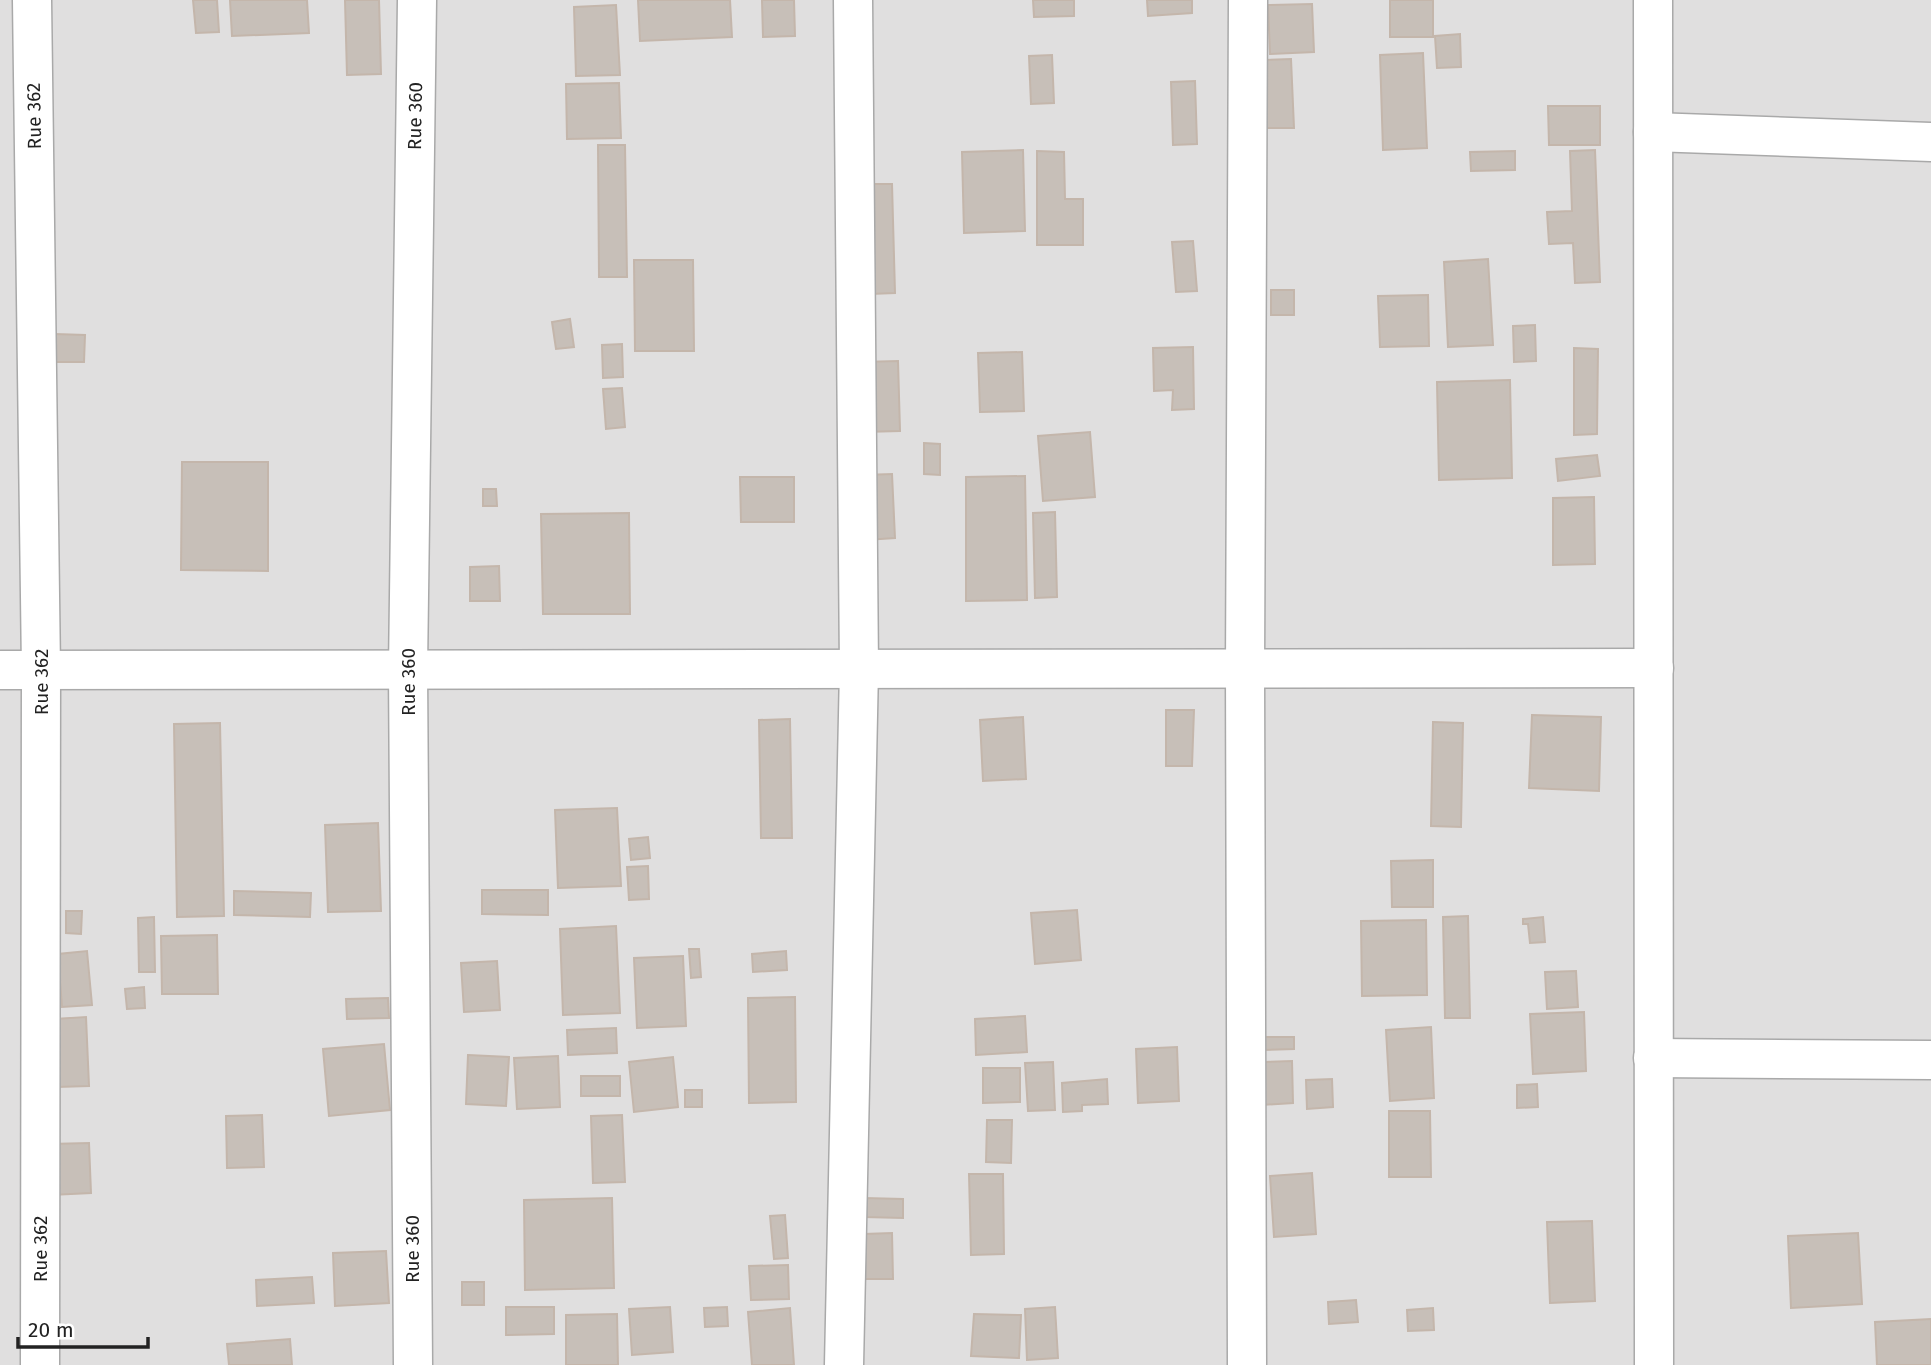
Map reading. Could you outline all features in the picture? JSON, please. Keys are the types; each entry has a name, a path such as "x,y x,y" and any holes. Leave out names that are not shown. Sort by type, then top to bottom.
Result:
{"street":[{"name":"Rue 362","path":"32,0 41,670 40,1365"},
{"name":"Rue 360","path":"413,1365 408,670 417,0"},
{"path":"844,1365 859,669 853,0"},
{"path":"1247,1365 1245,668 1248,0"},
{"path":"1653,0 1654,1365"},
{"path":"1653,132 1931,142"},
{"path":"0,670 1654,668"},
{"path":"1653,1058 1931,1060"}],"shaded area":[{"path":"0,0 1931,0 1931,1365 0,1365"}],"building":[{"path":"193,0 217,0 219,32 196,33"},
{"path":"230,0 307,0 309,33 232,36"},
{"path":"345,0 379,0 381,74 347,75"},
{"path":"638,0 730,0 732,37 640,41"},
{"path":"762,0 794,0 795,36 763,37"},
{"path":"1033,0 1074,0 1074,16 1034,17"},
{"path":"1147,0 1192,0 1192,13 1148,16"},
{"path":"1390,0 1433,0 1433,37 1390,37"},
{"path":"1312,4 1314,52 1270,54 1268,5"},
{"path":"616,5 620,75 576,76 574,7"},
{"path":"1460,34 1461,67 1437,68 1435,36"},
{"path":"1423,53 1427,148 1383,150 1380,55"},
{"path":"1052,55 1054,103 1031,104 1029,56"},
{"path":"1291,59 1294,128 1265,128 1263,60"},
{"path":"1195,81 1197,144 1173,145 1171,82"},
{"path":"619,83 621,138 567,139 566,84"},
{"path":"1548,106 1600,106 1600,145 1549,145"},
{"path":"598,145 625,145 627,277 599,277"},
{"path":"1023,150 1025,231 964,233 962,152"},
{"path":"1595,150 1600,282 1575,283 1573,243 1549,244 1547,212 1572,211 1570,151"},
{"path":"1037,151 1064,152 1065,199 1083,199 1083,245 1037,245"},
{"path":"1515,151 1515,170 1471,171 1470,152"},
{"path":"868,184 892,184 895,293 870,294"},
{"path":"1193,241 1197,291 1176,292 1172,242"},
{"path":"1488,259 1493,345 1448,347 1444,262"},
{"path":"634,260 693,260 694,351 635,351"},
{"path":"1271,290 1294,290 1294,315 1271,315"},
{"path":"1428,295 1429,346 1380,347 1378,296"},
{"path":"570,319 574,347 556,349 552,322"},
{"path":"1535,325 1536,361 1514,362 1513,326"},
{"path":"55,334 85,335 84,362 55,362"},
{"path":"622,344 623,377 603,378 602,345"},
{"path":"1193,347 1194,409 1172,410 1173,390 1154,391 1153,348"},
{"path":"1574,348 1598,349 1597,434 1574,435"},
{"path":"1022,352 1024,411 980,412 978,353"},
{"path":"898,361 900,431 863,432 861,362"},
{"path":"1510,380 1512,478 1439,480 1437,382"},
{"path":"622,388 625,427 606,429 603,389"},
{"path":"1090,432 1095,497 1043,501 1038,436"},
{"path":"924,443 940,444 940,475 924,474"},
{"path":"1597,455 1600,476 1558,481 1556,459"},
{"path":"182,462 268,462 268,571 181,570"},
{"path":"892,474 895,538 866,540 863,475"},
{"path":"1025,476 1027,600 966,601 966,477"},
{"path":"740,477 794,477 794,522 741,522"},
{"path":"483,489 496,489 497,506 483,506"},
{"path":"1594,497 1595,564 1553,565 1553,498"},
{"path":"1055,512 1057,597 1035,598 1033,513"},
{"path":"629,513 630,614 543,614 541,514"},
{"path":"499,566 500,601 470,601 470,567"},
{"path":"1166,710 1194,710 1192,766 1166,766"},
{"path":"1532,715 1601,717 1599,791 1529,788"},
{"path":"1023,717 1026,779 983,781 980,720"},
{"path":"790,719 792,838 761,838 759,720"},
{"path":"1433,722 1463,723 1461,827 1431,826"},
{"path":"220,723 224,916 177,917 174,724"},
{"path":"617,808 621,886 558,888 555,810"},
{"path":"378,823 381,911 328,912 325,825"},
{"path":"648,837 650,858 631,860 629,839"},
{"path":"1433,860 1433,907 1392,907 1391,861"},
{"path":"648,866 649,899 629,900 627,867"},
{"path":"482,890 548,890 548,915 482,914"},
{"path":"234,891 311,893 310,917 234,915"},
{"path":"1077,910 1081,960 1035,964 1031,913"},
{"path":"66,911 82,911 81,934 66,933"},
{"path":"1468,916 1470,1018 1445,1018 1443,917"},
{"path":"154,917 155,972 139,972 138,918"},
{"path":"1543,917 1545,942 1530,943 1528,924 1523,924 1523,919"},
{"path":"1426,920 1427,995 1362,996 1361,921"},
{"path":"616,926 620,1013 563,1015 560,929"},
{"path":"217,935 218,994 162,994 161,936"},
{"path":"689,949 699,949 701,977 691,978"},
{"path":"87,951 92,1005 62,1007 58,954"},
{"path":"786,951 787,970 753,972 752,954"},
{"path":"683,956 686,1026 637,1028 634,958"},
{"path":"497,961 500,1010 464,1012 461,963"},
{"path":"1576,971 1578,1007 1547,1009 1545,972"},
{"path":"144,987 145,1008 127,1009 125,989"},
{"path":"795,997 796,1102 749,1103 748,998"},
{"path":"388,998 389,1018 347,1019 346,999"},
{"path":"1584,1012 1586,1071 1533,1074 1530,1014"},
{"path":"1025,1016 1027,1052 976,1055 975,1019"},
{"path":"86,1017 89,1086 57,1087 55,1019"},
{"path":"1431,1027 1434,1098 1390,1101 1386,1030"},
{"path":"616,1028 617,1053 568,1055 567,1030"},
{"path":"1263,1037 1294,1037 1294,1049 1263,1050"},
{"path":"384,1044 390,1110 329,1116 323,1049"},
{"path":"1177,1047 1179,1101 1138,1103 1136,1049"},
{"path":"468,1055 509,1057 506,1106 466,1104"},
{"path":"558,1056 560,1107 517,1109 514,1058"},
{"path":"673,1057 678,1107 634,1112 629,1062"},
{"path":"1292,1061 1293,1103 1262,1105 1261,1062"},
{"path":"1053,1062 1055,1110 1028,1111 1025,1063"},
{"path":"983,1068 1020,1068 1020,1102 983,1103"},
{"path":"581,1076 620,1076 620,1096 581,1096"},
{"path":"1107,1079 1108,1104 1082,1105 1082,1111 1063,1112 1062,1083"},
{"path":"1332,1079 1333,1107 1307,1109 1306,1080"},
{"path":"1537,1084 1538,1107 1517,1108 1517,1085"},
{"path":"685,1090 702,1090 702,1107 685,1107"},
{"path":"1389,1111 1430,1111 1431,1177 1389,1177"},
{"path":"262,1115 264,1167 227,1168 226,1116"},
{"path":"622,1115 625,1182 593,1183 591,1116"},
{"path":"987,1120 1012,1120 1011,1163 986,1162"},
{"path":"89,1143 91,1193 51,1195 49,1144"},
{"path":"1312,1173 1316,1234 1274,1237 1270,1176"},
{"path":"969,1174 1003,1174 1004,1254 971,1255"},
{"path":"612,1198 614,1288 525,1290 524,1200"},
{"path":"864,1198 903,1199 903,1218 864,1217"},
{"path":"785,1215 788,1258 774,1259 770,1216"},
{"path":"1592,1221 1595,1301 1550,1303 1547,1222"},
{"path":"892,1233 893,1279 865,1279 864,1234"},
{"path":"1858,1233 1862,1304 1791,1308 1788,1236"},
{"path":"386,1251 389,1303 335,1306 333,1253"},
{"path":"788,1265 789,1299 751,1300 749,1266"},
{"path":"312,1277 314,1303 257,1306 256,1280"},
{"path":"462,1282 484,1282 484,1305 462,1305"},
{"path":"1356,1300 1358,1322 1329,1324 1328,1302"},
{"path":"506,1307 554,1307 554,1334 506,1335"},
{"path":"670,1307 673,1352 632,1355 629,1309"},
{"path":"727,1307 728,1326 705,1327 704,1308"},
{"path":"1055,1307 1058,1358 1027,1360 1025,1309"},
{"path":"790,1308 794,1365 752,1365 748,1312"},
{"path":"1433,1308 1434,1330 1408,1331 1407,1310"},
{"path":"617,1314 618,1365 566,1365 566,1315"},
{"path":"974,1314 1021,1315 1019,1358 971,1356"},
{"path":"1931,1319 1931,1365 1877,1365 1875,1322"},
{"path":"290,1339 292,1365 229,1365 227,1344"}]}
